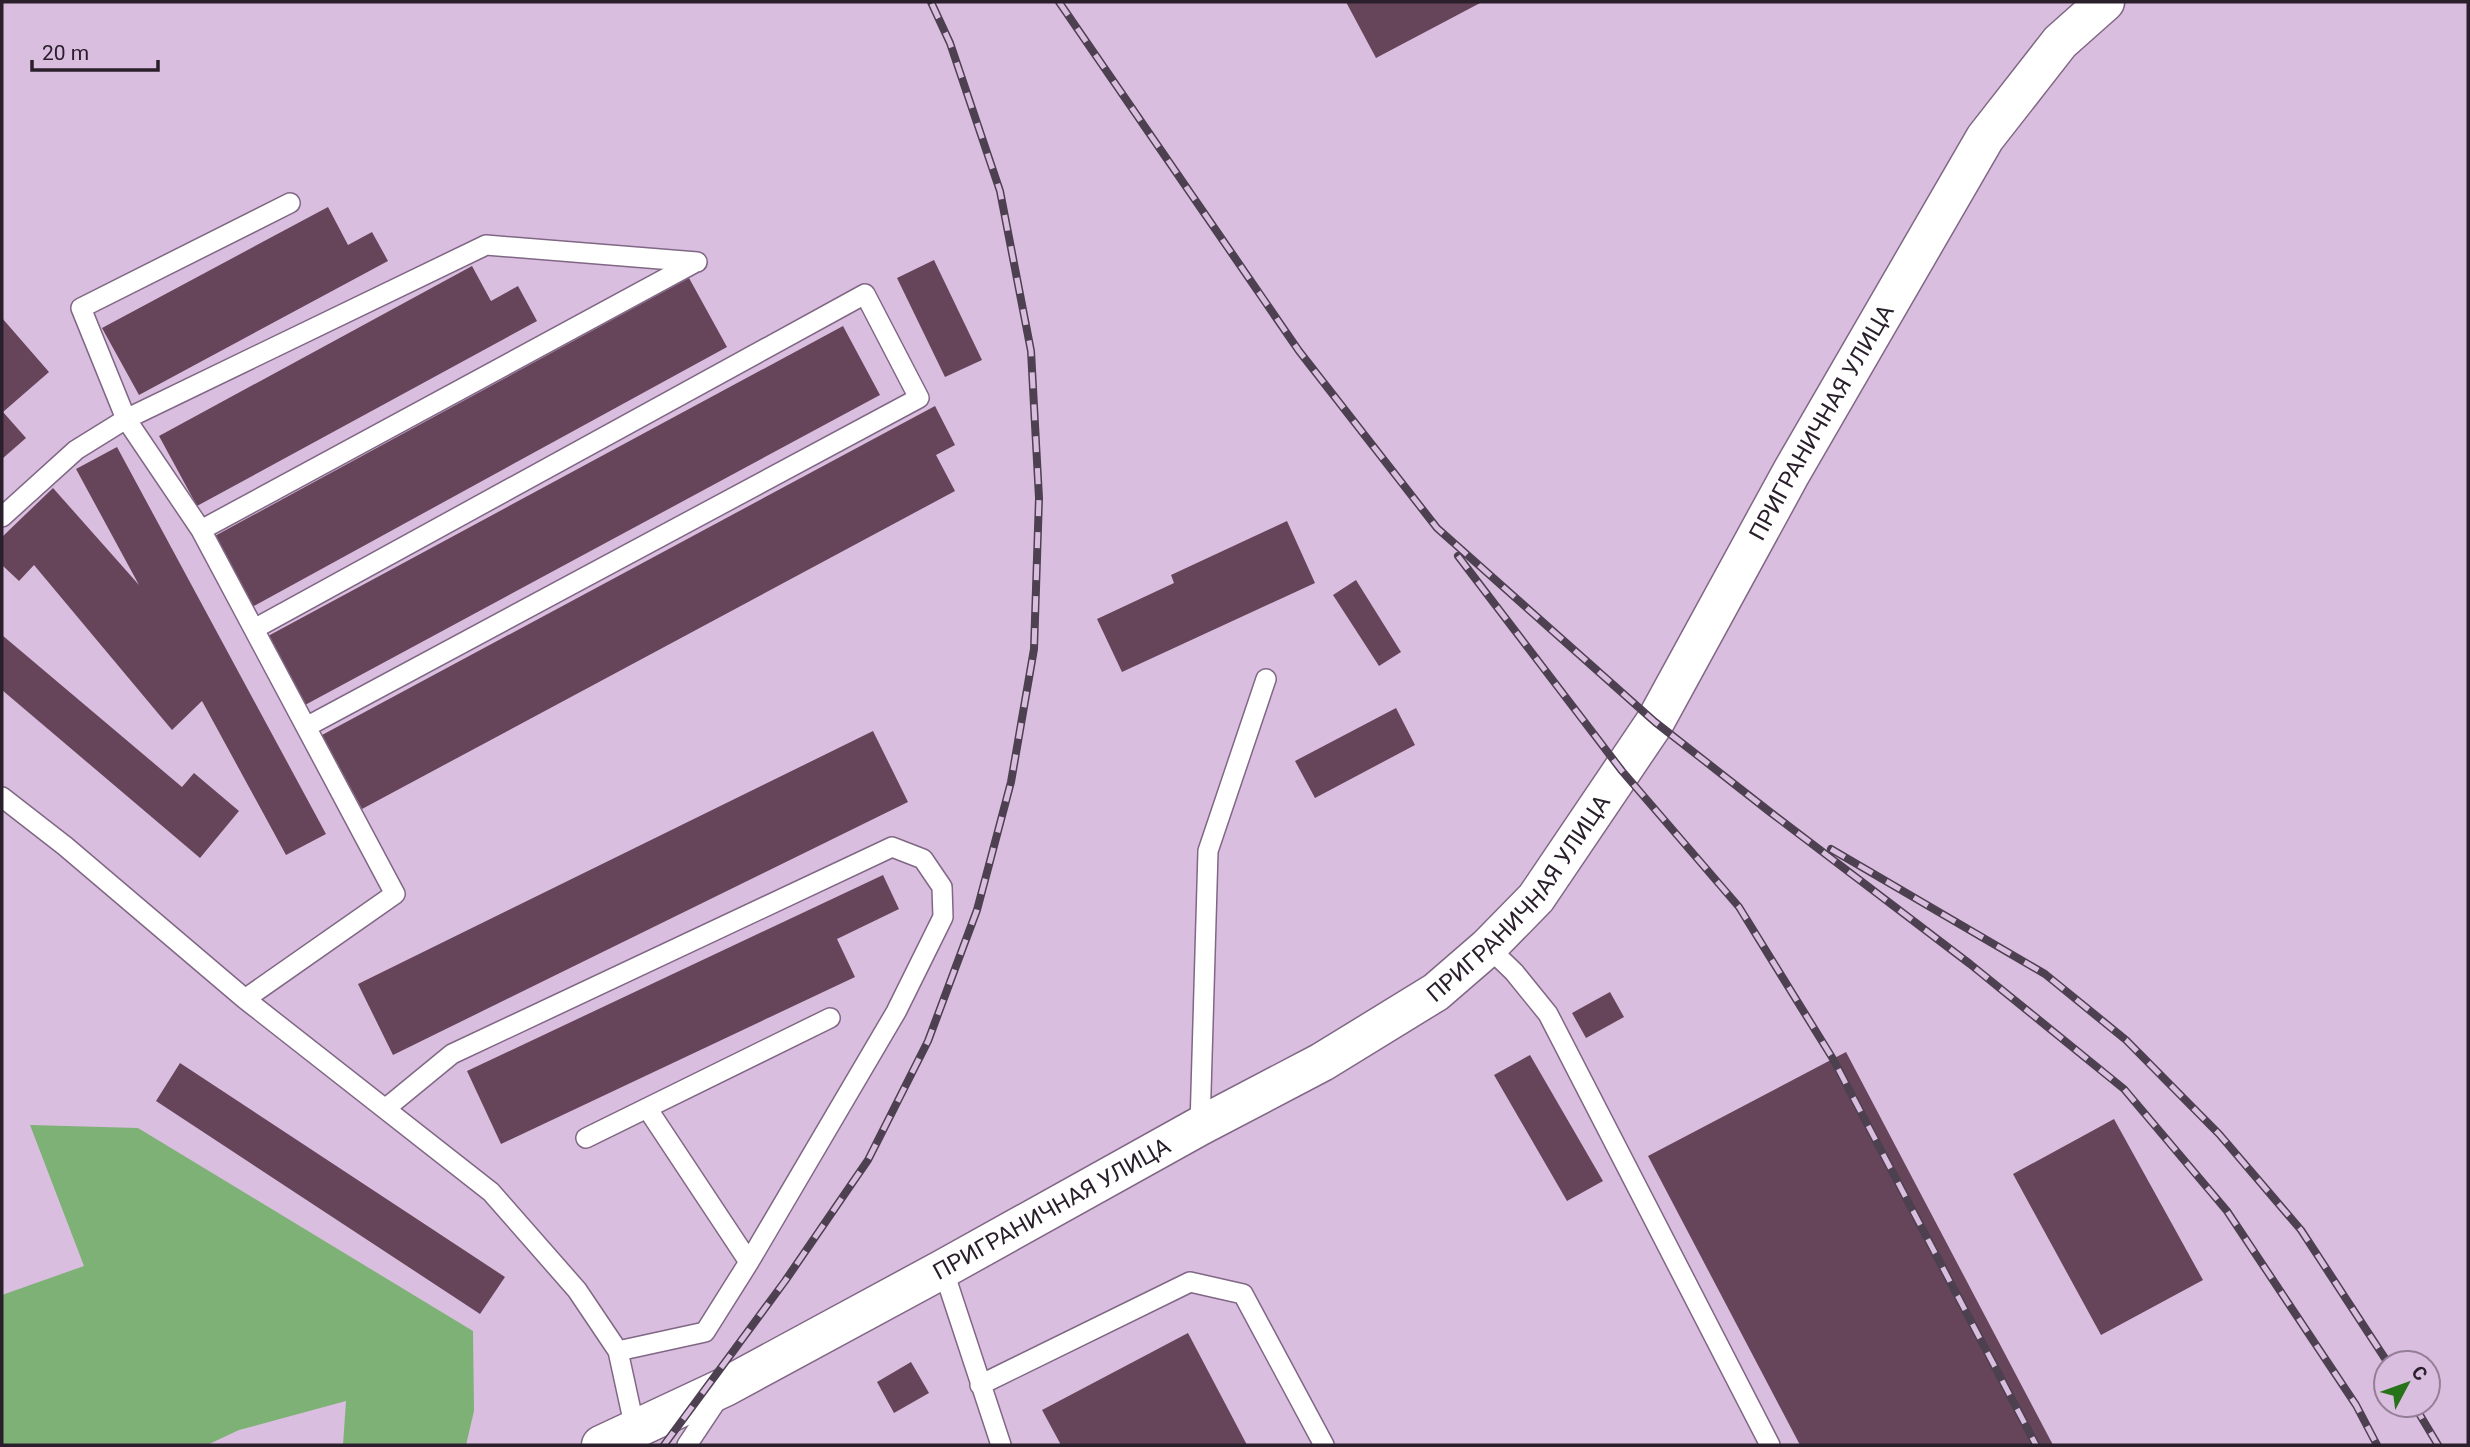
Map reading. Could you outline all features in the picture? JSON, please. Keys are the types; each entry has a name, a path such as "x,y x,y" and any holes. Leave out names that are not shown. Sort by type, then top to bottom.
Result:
{"street":[{"name":"ПРИГРАНИЧНАЯ УЛИЦА","path":"601,1445 725,1387 1200,1126 1322,1062 1436,992 1488,947 1536,898 1655,722 1791,473 1986,138 2060,42 2105,2"}],"lane":[{"path":"245,999 395,894 201,530 126,419 81,309 290,203"},
{"path":"2,517 76,450 126,419 486,245 697,262 201,530"},
{"path":"254,629 865,295 919,398 306,727"},
{"path":"1200,1126 1208,852 1266,679"},
{"path":"2,797 65,846 245,999 491,1192 578,1290 618,1351 635,1429"},
{"path":"385,1108 452,1054 892,847 923,859 942,887 943,917 896,1012 749,1262 705,1332 618,1351"},
{"path":"1488,947 1514,972 1548,1014 1770,1445"},
{"path":"586,1138 830,1018"},
{"path":"646,1108 749,1262"},
{"path":"943,1269 1000,1445"},
{"path":"980,1385 1190,1282 1243,1294 1324,1445"},
{"path":"687,1445 725,1387"}],"green space":[{"path":"30,1125 138,1128 473,1331 474,1411 466,1445 343,1445 346,1401 239,1430 207,1445 2,1445 2,1295 84,1266"}],"building":[{"path":"1346,2 1482,2 1376,58"},
{"path":"328,207 348,245 372,232 388,261 139,395 102,328"},
{"path":"934,260 982,360 945,377 897,278"},
{"path":"472,266 491,301 518,286 537,321 197,506 159,436"},
{"path":"689,278 727,347 252,607 213,537"},
{"path":"2,318 49,372 3,412 26,438 2,459"},
{"path":"843,326 880,395 305,705 268,636"},
{"path":"935,406 955,445 936,455 955,491 362,809 322,735"},
{"path":"117,447 326,834 286,855 202,701 172,730 34,565 19,581 2,565 2,537 53,488 139,585 76,469"},
{"path":"1287,521 1315,583 1122,672 1097,619 1174,583 1171,575"},
{"path":"1356,580 1401,652 1379,666 1333,595"},
{"path":"2,635 182,787 194,773 239,811 200,858 2,690"},
{"path":"1396,708 1415,745 1315,798 1295,761"},
{"path":"873,731 908,802 393,1055 358,984"},
{"path":"883,875 899,909 837,939 855,977 501,1144 467,1071"},
{"path":"1610,992 1624,1017 1586,1038 1572,1013"},
{"path":"1846,1052 2053,1445 1800,1445 1648,1156"},
{"path":"1530,1055 1603,1181 1567,1201 1494,1075"},
{"path":"180,1063 505,1277 480,1314 156,1101"},
{"path":"2114,1119 2203,1280 2101,1335 2013,1174"},
{"path":"1188,1333 1247,1445 1061,1445 1042,1410"},
{"path":"911,1362 929,1393 894,1413 877,1382"}],"railway":[{"path":"664,1445 785,1281 868,1160 928,1041 977,910 1011,782 1034,649 1039,498 1031,351 1000,191 950,43 931,2"},
{"path":"1059,2 1299,351 1437,528 1655,722 1970,964 2124,1089 2227,1211 2356,1405 2377,1445"},
{"path":"1458,556 1622,771 1739,907 1833,1059 2036,1445"},
{"path":"1831,849 2045,974 2126,1040 2219,1134 2301,1230 2379,1349"},
{"path":"2422,1419 2438,1445"}]}
